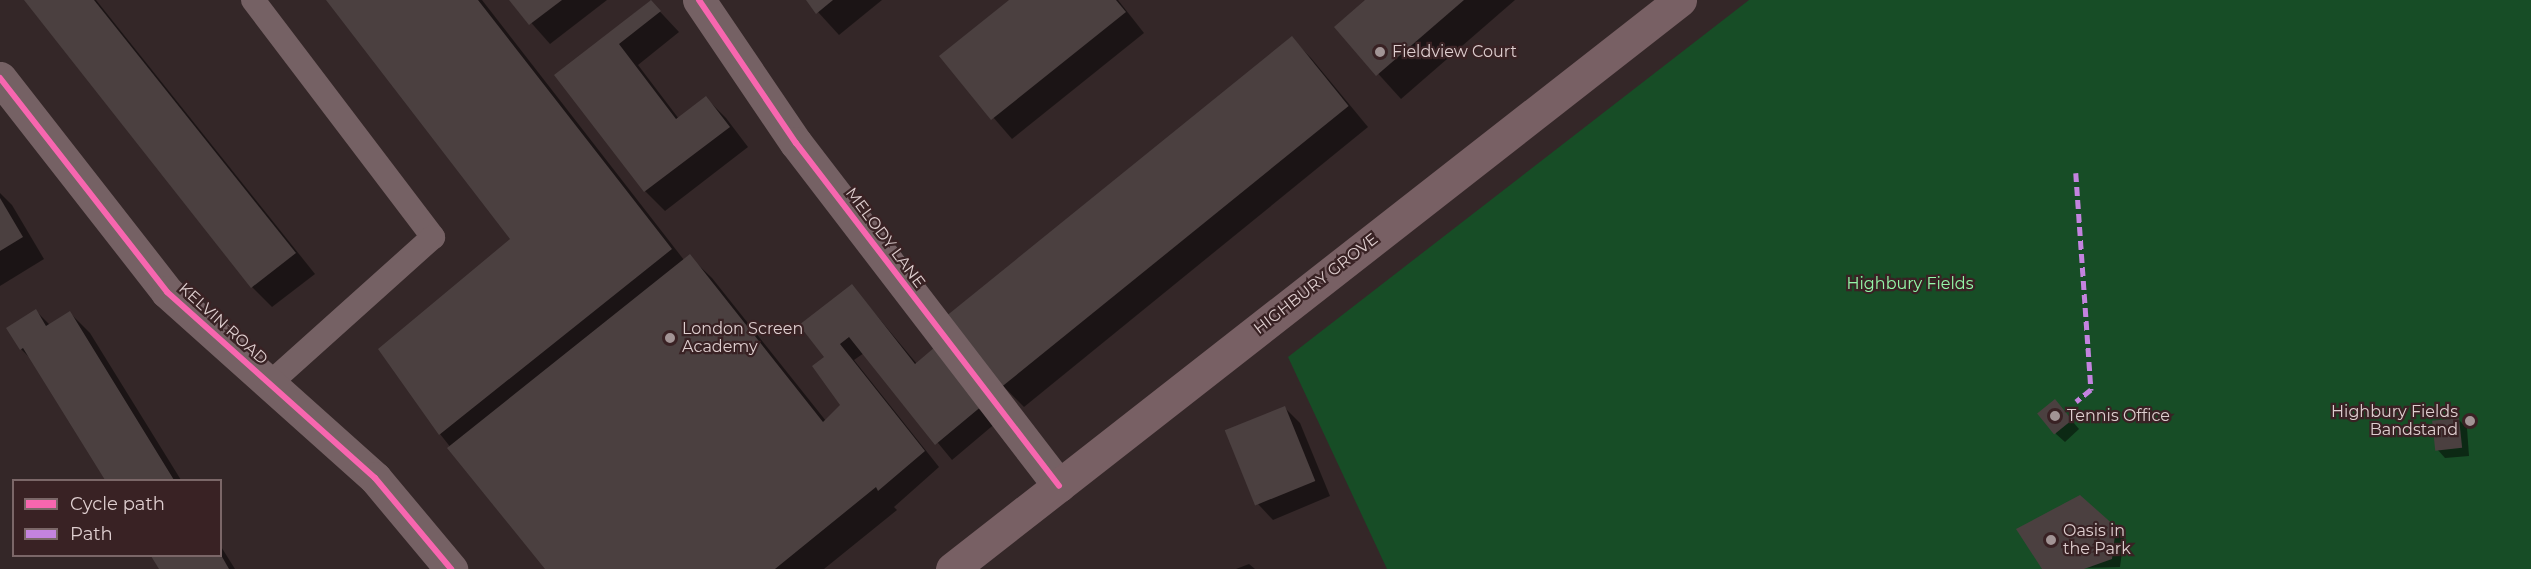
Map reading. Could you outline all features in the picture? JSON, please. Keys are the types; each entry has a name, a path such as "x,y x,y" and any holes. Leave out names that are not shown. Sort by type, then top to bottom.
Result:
{"main road":[{"name":"HIGHBURY GROVE","path":"952,569 1680,0"}],"street":[{"name":"MELODY LANE","path":"699,0 796,143 1059,486"},
{"name":"KELVIN ROAD","path":"0,78 167,292 375,478 451,569"}],"lane":[{"path":"253,0 433,237 270,383"}],"green space":[{"name":"Highbury Fields","path":"1749,0 2531,0 2531,569 1387,569 1288,357"}],"building":[{"path":"24,0 94,0 296,253 251,288"},
{"path":"326,0 478,0 672,249 439,435 378,349 510,239"},
{"path":"509,0 562,0 529,25"},
{"path":"651,0 661,11 619,44 676,119 706,96 730,127 644,192 554,75"},
{"path":"806,0 833,0 816,14"},
{"path":"1009,0 1116,0 1126,12 991,120 939,56"},
{"name":"Fieldview Court","path":"1365,0 1464,0 1376,76 1334,27"},
{"path":"1292,36 1349,106 1002,387 945,317"},
{"path":"0,198 23,237 0,251"},
{"name":"London Screen Academy","path":"690,254 823,422 840,405 812,366 824,357 799,325 852,284 915,364 935,347 983,405 935,445 849,337 840,344 925,451 878,491 876,487 775,569 545,569 447,448"},
{"path":"36,309 46,326 70,311 173,479 104,479 23,348 20,350 6,328"},
{"name":"Tennis Office","path":"2055,399 2072,420 2054,434 2037,413"},
{"path":"1285,406 1315,481 1255,505 1225,430"},
{"path":"2459,418 2462,448 2435,451 2432,421"},
{"path":"2080,495 2116,527 2112,559 2084,569 2042,569 2016,529"},
{"path":"152,557 222,557 229,569 159,569"}],"marked path":[{"path":"2076,173 2091,390 2076,402"}],"cycle path":[{"path":"699,0 796,143 1059,486"},
{"path":"0,78 167,292 375,478 451,569"}],"place":[{"name":"Fieldview Court","path":"1380,52"},
{"name":"London Screen Academy","path":"670,338"},
{"name":"Tennis Office","path":"2055,416"},
{"name":"Highbury Fields Bandstand","path":"2470,421"},
{"name":"Oasis in the Park","path":"2051,540"}]}
